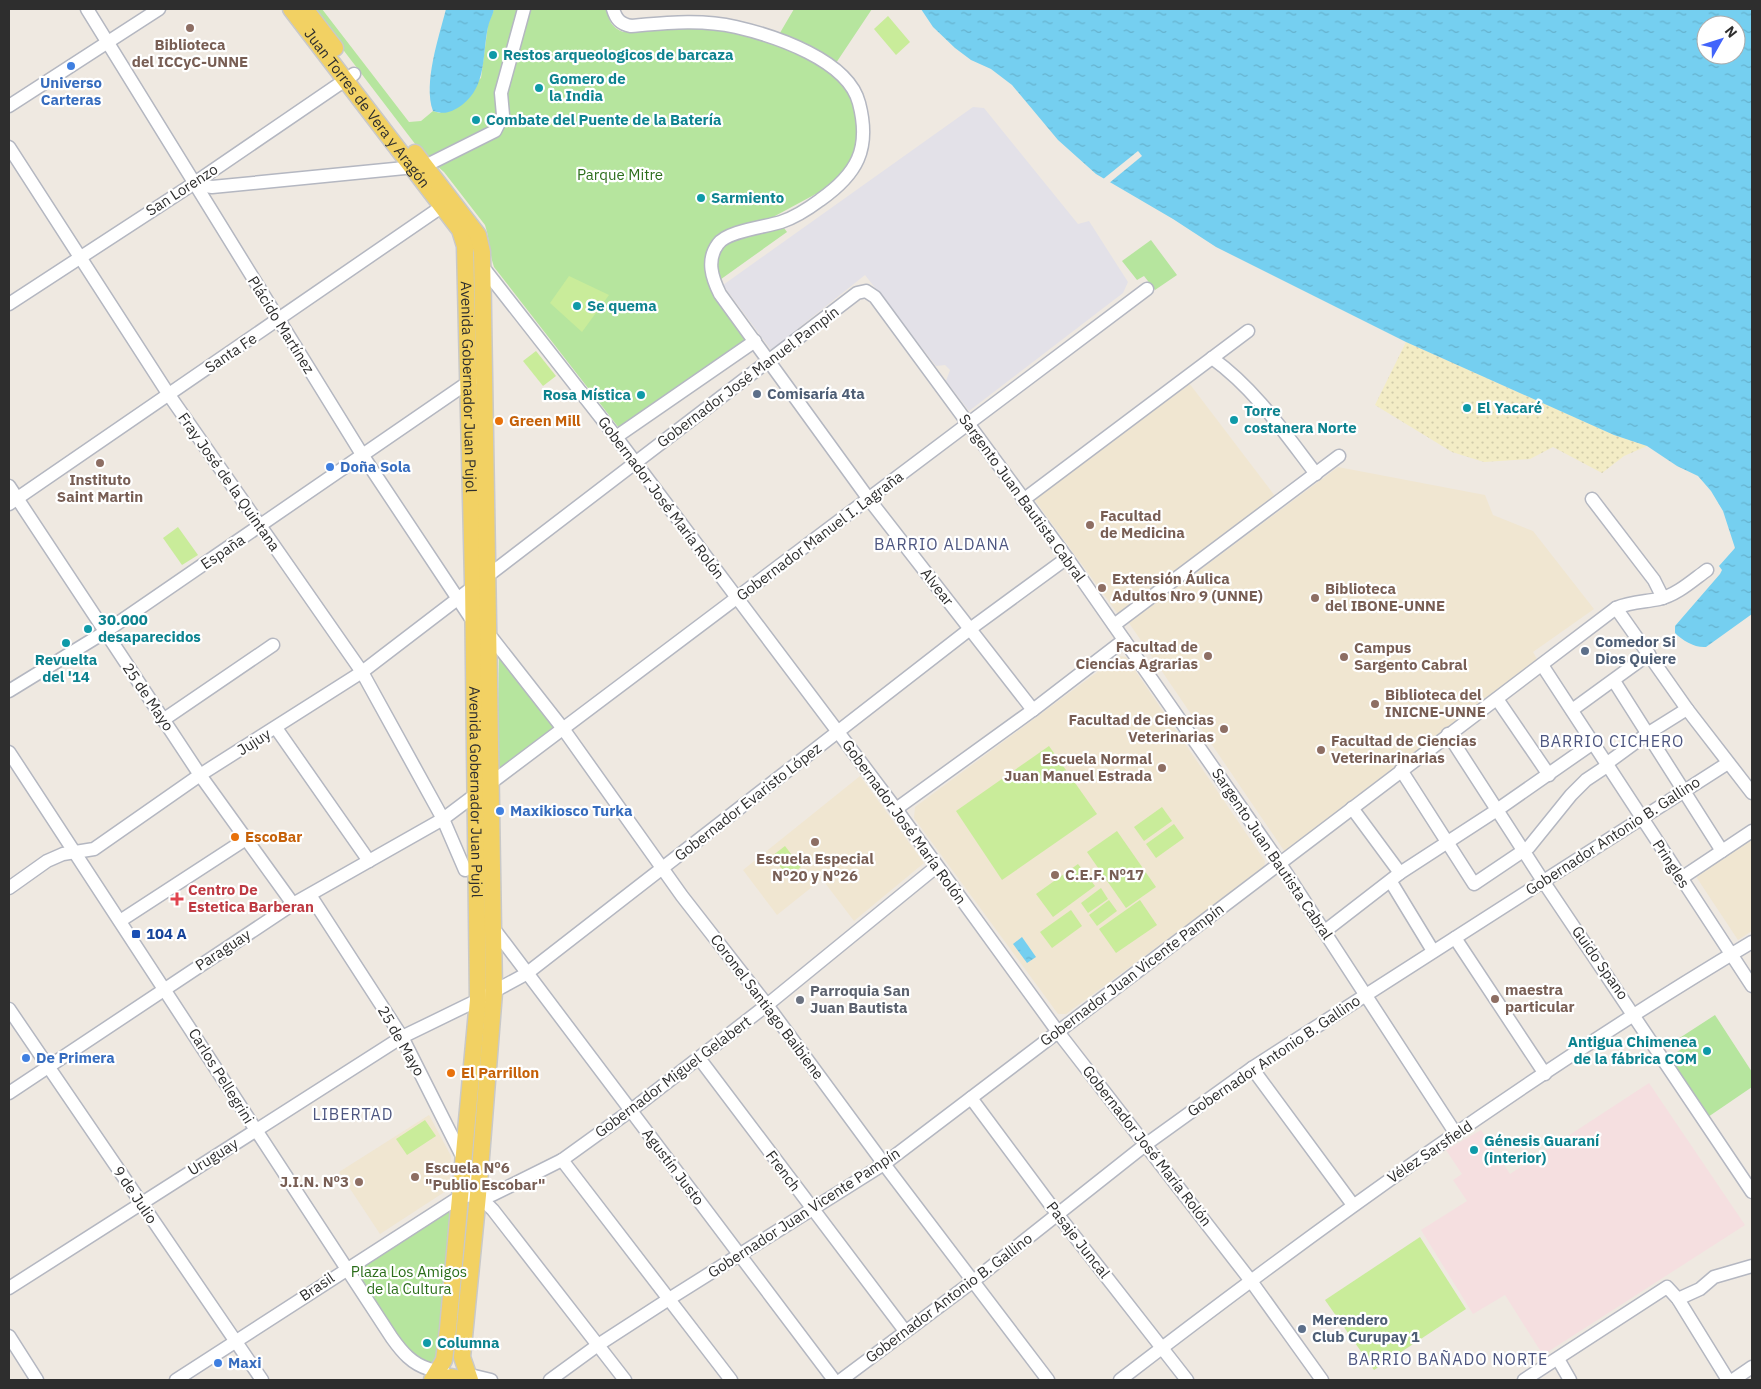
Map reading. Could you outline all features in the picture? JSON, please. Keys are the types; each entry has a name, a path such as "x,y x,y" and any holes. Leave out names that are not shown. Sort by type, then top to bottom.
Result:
{"main road":[{"name":"Juan Torres de Vera y Aragón","path":"291,9 350,77 447,203"},
{"name":"Juan Torres de Vera y Aragón","path":"305,9 350,77"},
{"name":"Avenida Gobernador Juan Pujol","path":"447,203 478,235 482,266 488,574 478,1000 461,1196 444,1360 452,1378"},
{"name":"Avenida Gobernador Juan Pujol","path":"447,203 460,230 465,246 473,587 472,620 484,787 492,811 494,928 494,992 478,1195 462,1358 452,1378"}],"street":[{"name":"Plácido Martínez","path":"87,9 193,184 363,456 460,598 472,620 488,633"},
{"path":"9,106 159,9"},
{"path":"193,184 212,187 418,166 495,131 501,123 503,115 501,93 524,9"},
{"name":"Alvear","path":"614,9 616,17 623,24 631,26 697,21 722,23 776,39 829,63 847,81 859,101 863,126 862,146 857,164 850,175 803,212 782,221 727,237 718,243 711,265 716,286 868,498 1033,710"},
{"name":"San Lorenzo","path":"9,303 193,184 350,77"},
{"name":"Fray José de la Quintana","path":"9,148 169,395 362,672 443,819 465,870"},
{"name":"Santa Fe","path":"13,502 447,203"},
{"name":"Gobernador José María Rolón","path":"482,266 616,437 896,810 1058,1032 1251,1281 1322,1380"},
{"name":"Gobernador Manuel I. Lagraña","path":"484,787 564,730 967,423 1147,289"},
{"name":"Sargento Juan Bautista Cabral","path":"866,291 874,297 1114,624 1279,862 1456,1134"},
{"name":"Gobernador José Manuel Pampín","path":"488,574 858,293 866,291"},
{"path":"1023,500 1248,331"},
{"path":"616,437 755,341"},
{"path":"1212,358 1233,374 1269,412 1316,474"},
{"name":"España","path":"9,691 105,632 483,372"},
{"path":"1114,624 1339,456"},
{"name":"25 de Mayo","path":"9,486 13,502 105,632 200,775 292,904"},
{"path":"1592,499 1654,580 1663,598"},
{"name":"Gobernador Evaristo López","path":"526,974 970,629 1067,558"},
{"name":"Gobernador Juan Vicente Pampín","path":"550,1380 598,1345 669,1299 884,1164 1279,862 1616,608 1629,603 1663,598 1673,594 1707,570"},
{"name":"Jujuy","path":"9,888 47,861 74,851 94,849 200,775 362,672 460,598 488,574"},
{"path":"1616,608 1728,763 1752,793"},
{"name":"Coronel Santiago Baibiene","path":"488,633 564,730 663,869 767,1005 972,1282 1048,1380"},
{"path":"896,810 1033,710 1124,640"},
{"path":"163,720 273,645"},
{"path":"1572,710 1649,654"},
{"name":"Pringles","path":"1542,665 1640,818 1752,986"},
{"path":"1614,680 1722,851"},
{"path":"1497,699 1549,775"},
{"path":"1401,770 1474,884 1524,851 1571,794 1586,780 1647,734 1688,708"},
{"path":"276,728 368,861"},
{"name":"Guido Spano","path":"1448,734 1543,881 1636,1016 1752,1192"},
{"path":"1324,931 1395,877 1549,775 1593,743"},
{"name":"Carlos Pellegrini","path":"9,752 404,1355 431,1370 452,1378 491,1380"},
{"name":"Gobernador Antonio B. Gallino","path":"841,1380 972,1282 1145,1145 1252,1068 1683,790 1728,763"},
{"name":"Paraguay","path":"9,1093 292,904 443,819 484,787"},
{"path":"1352,808 1395,877 1433,951"},
{"path":"1680,879 1752,831"},
{"path":"120,921 246,839"},
{"name":"Gobernador Miguel Gelabert","path":"461,1196 492,1195 562,1160 630,1111 767,1005 936,867"},
{"name":"25 de Mayo","path":"310,895 402,1037 464,1160 478,1195"},
{"name":"Agustín Justo","path":"494,928 526,974 834,1380"},
{"path":"1455,938 1545,1074"},
{"name":"Vélez Sarsfield","path":"1120,1380 1353,1205 1545,1074 1752,942"},
{"name":"Uruguay","path":"9,1288 402,1037 494,992 526,974"},
{"name":"9 de Julio","path":"9,1010 262,1380"},
{"name":"French","path":"698,1058 905,1331"},
{"path":"1252,1068 1353,1205"},
{"name":"Pasaje Juncal","path":"971,1098 1058,1215 1187,1380"},
{"path":"562,1160 731,1380"},
{"path":"478,1195 493,1210 625,1380"},
{"name":"Brasil","path":"176,1380 346,1268 461,1196"},
{"path":"1678,1299 1700,1289 1714,1277 1752,1266"},
{"path":"1524,1380 1667,1287 1678,1299 1728,1380"},
{"path":"9,1336 37,1380"},
{"path":"1558,1359 1570,1380"},
{"path":"1733,1380 1752,1367"}],"shaded area":[{"path":"973,107 984,108 1078,224 1089,221 1128,282 1123,293 969,411 946,381 950,370 945,365 936,366 865,275 771,350 723,285"},
{"path":"1189,383 1275,496 1118,614 1034,499"},
{"name":"Campus Sargento Cabral","path":"1338,467 1485,495 1493,515 1533,531 1594,609 1533,652 1538,661 1285,852 1129,623"},
{"name":"C.E.F. Nº17","path":"1119,656 1126,657 1265,861 1264,868 1066,1014 1058,1014 914,818 915,807"},
{"path":"860,776 924,863 854,921 822,879 777,915 743,870"},
{"path":"1752,837 1752,931 1738,940 1695,875"},
{"path":"1649,1083 1745,1225 1543,1355 1505,1295 1473,1314 1421,1230 1467,1201 1453,1180 1462,1174 1446,1150 1481,1130 1510,1174"},
{"name":"Escuela Nº6 \"Publio Escobar\"","path":"429,1115 451,1156 449,1189 380,1234 339,1172"}],"sand":[{"name":"El Yacaré","path":"1406,342 1614,435 1647,446 1624,456 1602,473 1553,447 1530,459 1484,462 1452,452 1375,405"}],"green space":[{"name":"Parque Mitre","path":"312,9 322,9 409,122 421,121 433,111 440,113 481,78 488,25 494,9 607,9 611,23 623,32 695,28 723,30 774,43 794,9 872,9 832,69 856,102 859,148 845,172 825,189 775,216 787,232 710,287 748,340 619,428 494,267 485,225 444,172 422,153"},
{"path":"888,16 910,42 896,55 874,29"},
{"path":"1151,240 1177,275 1155,290 1144,276 1137,280 1122,261"},
{"path":"569,276 609,295 582,332 550,303"},
{"path":"536,351 556,376 543,386 523,361"},
{"path":"178,527 198,555 182,565 163,538"},
{"path":"499,652 557,727 497,772"},
{"path":"1049,746 1097,814 1002,880 956,811"},
{"path":"1162,807 1172,821 1144,841 1134,827"},
{"path":"1174,824 1184,838 1156,858 1146,844"},
{"path":"1117,831 1156,887 1126,908 1087,852"},
{"path":"785,846 801,867 788,877 772,856"},
{"path":"1078,864 1095,886 1053,917 1036,894"},
{"path":"1101,888 1108,899 1088,913 1081,903"},
{"path":"1109,900 1117,911 1097,926 1089,915"},
{"path":"1140,900 1157,925 1116,953 1099,929"},
{"path":"1071,910 1082,926 1052,948 1040,932"},
{"path":"1715,1015 1752,1072 1752,1087 1708,1117 1668,1058 1683,1048 1678,1039"},
{"path":"425,1120 436,1136 407,1155 396,1139"},
{"name":"Plaza Los Amigos de la Cultura","path":"455,1205 440,1359 431,1365 406,1350 355,1269"},
{"path":"1420,1237 1466,1309 1374,1370 1325,1300"}],"water":[{"path":"446,9 494,9 488,27 482,69 476,89 462,105 452,111 441,113 433,111 430,100 430,87 433,60"},
{"path":"921,9 1752,9 1752,614 1706,647 1689,643 1675,633 1675,626 1720,574 1722,570 1719,566 1735,548 1723,511 1711,491 1698,476 1677,466 1647,446 1614,435 1406,342 1216,247 1173,219 1096,174 1058,140 1012,85 991,69 971,60 933,27"},
{"path":"1022,937 1036,957 1027,963 1013,944"}],"pier":[{"path":"1138,151 1142,156 1108,184 1102,180"}],"place":[{"name":"Biblioteca del ICCyC-UNNE","path":"190,28"},
{"name":"Restos arqueologicos de barcaza","path":"493,55"},
{"name":"Universo Carteras","path":"71,66"},
{"name":"Gomero de la India","path":"539,88"},
{"name":"Combate del Puente de la Batería","path":"476,120"},
{"name":"Sarmiento","path":"701,198"},
{"name":"Se quema","path":"577,306"},
{"name":"Comisaría 4ta","path":"757,394"},
{"name":"Rosa Mística","path":"641,395"},
{"name":"El Yacaré","path":"1467,408"},
{"name":"Torre costanera Norte","path":"1234,420"},
{"name":"Green Mill","path":"499,421"},
{"name":"Instituto Saint Martin","path":"100,463"},
{"name":"Doña Sola","path":"330,467"},
{"name":"Facultad de Medicina","path":"1090,525"},
{"name":"Extensión Áulica Adultos Nro 9 (UNNE)","path":"1102,588"},
{"name":"Biblioteca del IBONE-UNNE","path":"1315,598"},
{"name":"30.000 desaparecidos","path":"88,629"},
{"name":"Revuelta del '14","path":"66,643"},
{"name":"Comedor Si Dios Quiere","path":"1585,651"},
{"name":"Facultad de Ciencias Agrarias","path":"1208,656"},
{"name":"Campus Sargento Cabral","path":"1344,657"},
{"name":"Biblioteca del INICNE-UNNE","path":"1375,704"},
{"name":"Facultad de Ciencias Veterinarias","path":"1224,729"},
{"name":"Facultad de Ciencias Veterinarinarias","path":"1321,750"},
{"name":"Escuela Normal Juan Manuel Estrada","path":"1162,768"},
{"name":"Maxikiosco Turka","path":"500,811"},
{"name":"EscoBar","path":"235,837"},
{"name":"Escuela Especial Nº20 y Nº26","path":"815,842"},
{"name":"C.E.F. Nº17","path":"1055,875"},
{"name":"Centro De Estetica Barberan","path":"177,899"},
{"name":"104 A","path":"136,934"},
{"name":"maestra particular","path":"1495,999"},
{"name":"Parroquia San Juan Bautista","path":"800,1000"},
{"name":"Antigua Chimenea de la fábrica COM","path":"1707,1051"},
{"name":"De Primera","path":"26,1058"},
{"name":"El Parrillon","path":"451,1073"},
{"name":"Génesis Guaraní (interior)","path":"1474,1150"},
{"name":"Escuela Nº6 \"Publio Escobar\"","path":"415,1177"},
{"name":"J.I.N. Nº3","path":"359,1182"},
{"name":"Merendero Club Curupay 1","path":"1302,1329"},
{"name":"Columna","path":"427,1343"},
{"name":"Maxi","path":"218,1363"}],"district":[{"name":"BARRIO ALDANA","path":"942,544"},
{"name":"BARRIO CICHERO","path":"1612,741"},
{"name":"LIBERTAD","path":"353,1114"},
{"name":"BARRIO BAÑADO NORTE","path":"1448,1359"}]}
